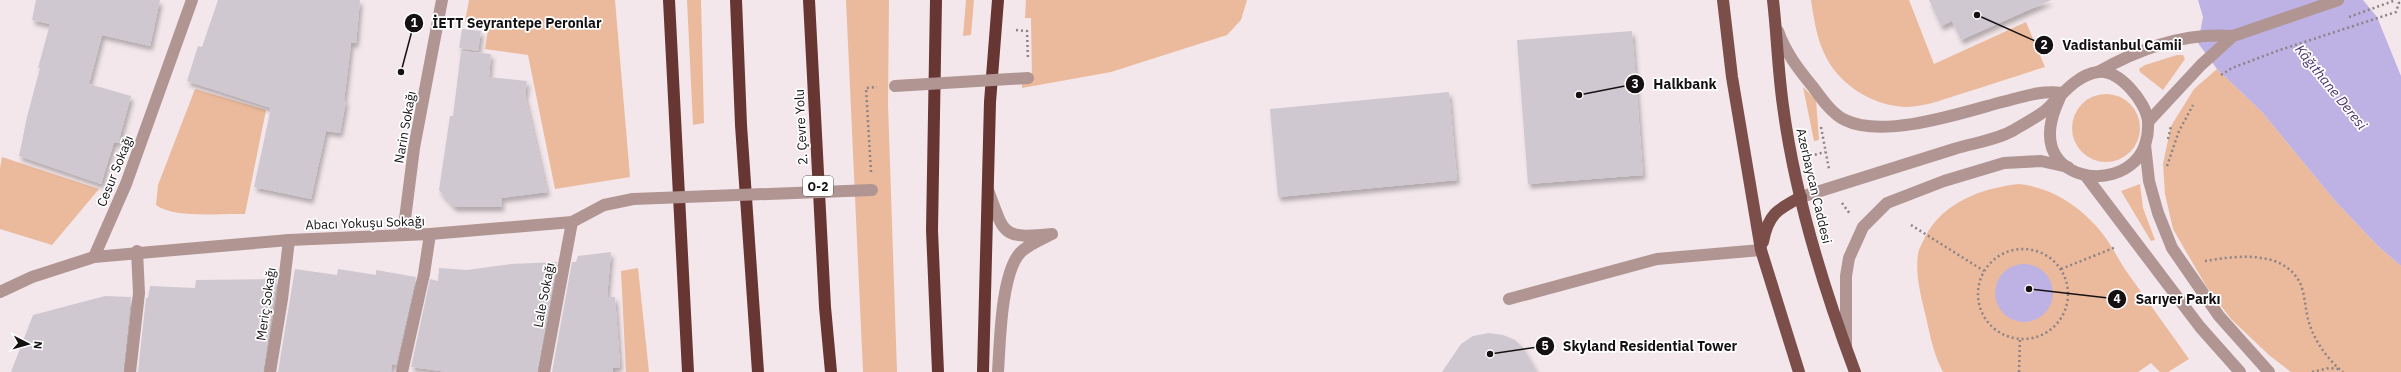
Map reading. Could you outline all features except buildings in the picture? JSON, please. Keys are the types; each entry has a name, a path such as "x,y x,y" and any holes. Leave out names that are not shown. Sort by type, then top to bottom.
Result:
{"highway":[{"path":"669,0 688,372"},
{"path":"736,0 741,125 758,372"},
{"name":"2. Çevre Yolu","path":"809,0 825,307 831,372"},
{"path":"936,0 932,230 938,372"},
{"path":"983,372 990,102 998,0"}],"main road":[{"path":"1723,0 1732,77 1762,250 1799,372"},
{"name":"Azerbaycan Caddesi","path":"1773,0 1783,106 1801,197 1816,256 1855,372"},
{"path":"1762,250 1766,224 1778,209 1801,197"}],"street":[{"name":"Cesur Sokağı","path":"94,257 126,184 192,0"},
{"name":"Narin Sokağı","path":"403,235 414,148 442,0"},
{"path":"1801,197 2012,131 2046,110 2070,85 2098,72 2122,58 2151,47 2215,35 2233,36 2338,0"},
{"path":"1775,22 1783,45 1801,72 1830,108 1844,120 1868,126 1902,126 2032,94 2051,91 2062,93"},
{"path":"2148,122 2197,70 2233,36"},
{"path":"2062,93 2052,114 2050,130 2052,148 2061,162 2085,175 2106,177 2122,172 2135,162 2145,145 2148,132 2148,122 2141,100 2129,87 2112,75 2098,72"},
{"path":"895,86 1028,78"},
{"path":"2145,145 2149,181 2158,213 2172,248 2219,316 2269,372"},
{"path":"1846,348 1846,276 1849,258 1863,227 1887,203 1944,181 2004,163 2041,161 2069,167"},
{"path":"2085,175 2136,239 2200,327 2240,372"},
{"path":"987,188 1000,222 1008,233 1022,237 1052,234 1021,251 1013,263 1006,289 998,372"},
{"name":"Abacı Yokuşu Sokağı","path":"94,257 137,252 289,240 430,234 572,222 604,205 633,199 872,190"},
{"name":"Lale Sokağı","path":"544,372 572,222"},
{"path":"402,372 424,274 430,234"},
{"name":"Meriç Sokağı","path":"270,372 282,299 289,240"},
{"path":"1509,299 1657,258 1762,250"},
{"path":"130,372 139,293 137,252"},
{"path":"0,292 32,277 94,257"}],"path":[{"path":"2217,78 2232,68 2396,12 2399,3 2397,0 2387,3"},
{"path":"1027,30 1028,78"},
{"path":"872,190 866,88 895,86"},
{"path":"2163,172 2169,164 2178,131 2194,103"},
{"path":"2168,141 2175,120"},
{"path":"1910,225 1984,271"},
{"path":"2061,269 2136,239"},
{"path":"2016,249 2029,249 2041,252 2052,259 2061,269 2066,282 2068,296 2065,310 2058,322 2047,332 2035,338 2020,339 2008,336 1996,330 1987,321 1980,309 1978,296 1979,283 1984,271 1992,260 2003,253 2016,249"},
{"path":"2199,262 2236,256 2256,256 2275,262 2289,271 2300,282 2305,298 2308,320 2317,340 2339,369 2343,372"},
{"path":"2019,372 2020,339"},
{"path":"2312,372 2328,368 2339,369"}],"shaded area":[{"path":"469,0 615,0 630,177 555,189 528,55 485,49 489,23 465,22"},
{"path":"687,0 701,0 704,123 693,125"},
{"path":"846,0 889,0 888,104 897,372 863,372"},
{"path":"966,0 974,0 971,35 963,36"},
{"path":"1026,0 1247,0 1241,20 1227,35 1111,72 1022,88 1022,84 1032,81 1031,18 1025,18"},
{"path":"1811,0 1909,0 1934,64 2026,22 2045,67 1923,105 1908,107 1884,103 1861,94 1841,78 1833,69 1818,38"},
{"path":"2177,55 2183,55 2185,59 2163,90 2140,72 2139,69 2145,65"},
{"path":"2217,69 2262,112 2336,202 2378,246 2401,266 2401,372 2291,372 2269,355 2231,319 2206,286 2173,229 2165,194 2163,164 2171,126 2194,89"},
{"path":"1803,87 1816,100 1819,140 1814,141"},
{"path":"195,89 266,110 245,214 186,214 164,209 156,205 158,185"},
{"path":"2106,94 2119,97 2130,104 2137,115 2140,128 2137,141 2130,152 2119,159 2106,162 2093,159 2082,152 2075,141 2072,128 2075,115 2082,104 2093,97"},
{"path":"2,157 99,189 52,245 0,229 0,168"},
{"path":"2019,184 2041,189 2062,198 2081,211 2097,227 2189,359 2168,372 2160,372 2151,363 2138,372 1943,372 1933,345 1919,286 1917,262 1920,247 1933,225 1953,206 1978,193"},
{"path":"2140,184 2143,208 2155,240 2151,241 2121,191"},
{"path":"638,268 649,372 626,372 621,271"}],"water":[{"name":"Kâğıthane Deresi","path":"2198,0 2363,0 2377,17 2401,76 2401,266 2378,246 2336,202 2262,112 2217,69 2198,43 2203,17"},
{"path":"2024,264 2035,266 2048,277 2051,282 2053,293 2051,304 2040,317 2035,320 2024,322 2013,320 2000,309 1997,304 1995,293 1997,282 2008,269 2013,266"}],"place":[{"name":"Vadistanbul Camii","path":"1977,15"},
{"name":"İETT Seyrantepe Peronlar","path":"401,72"},
{"name":"Halkbank","path":"1579,95"},
{"name":"Sarıyer Parkı","path":"2029,289"},
{"name":"Skyland Residential Tower","path":"1490,354"}]}
